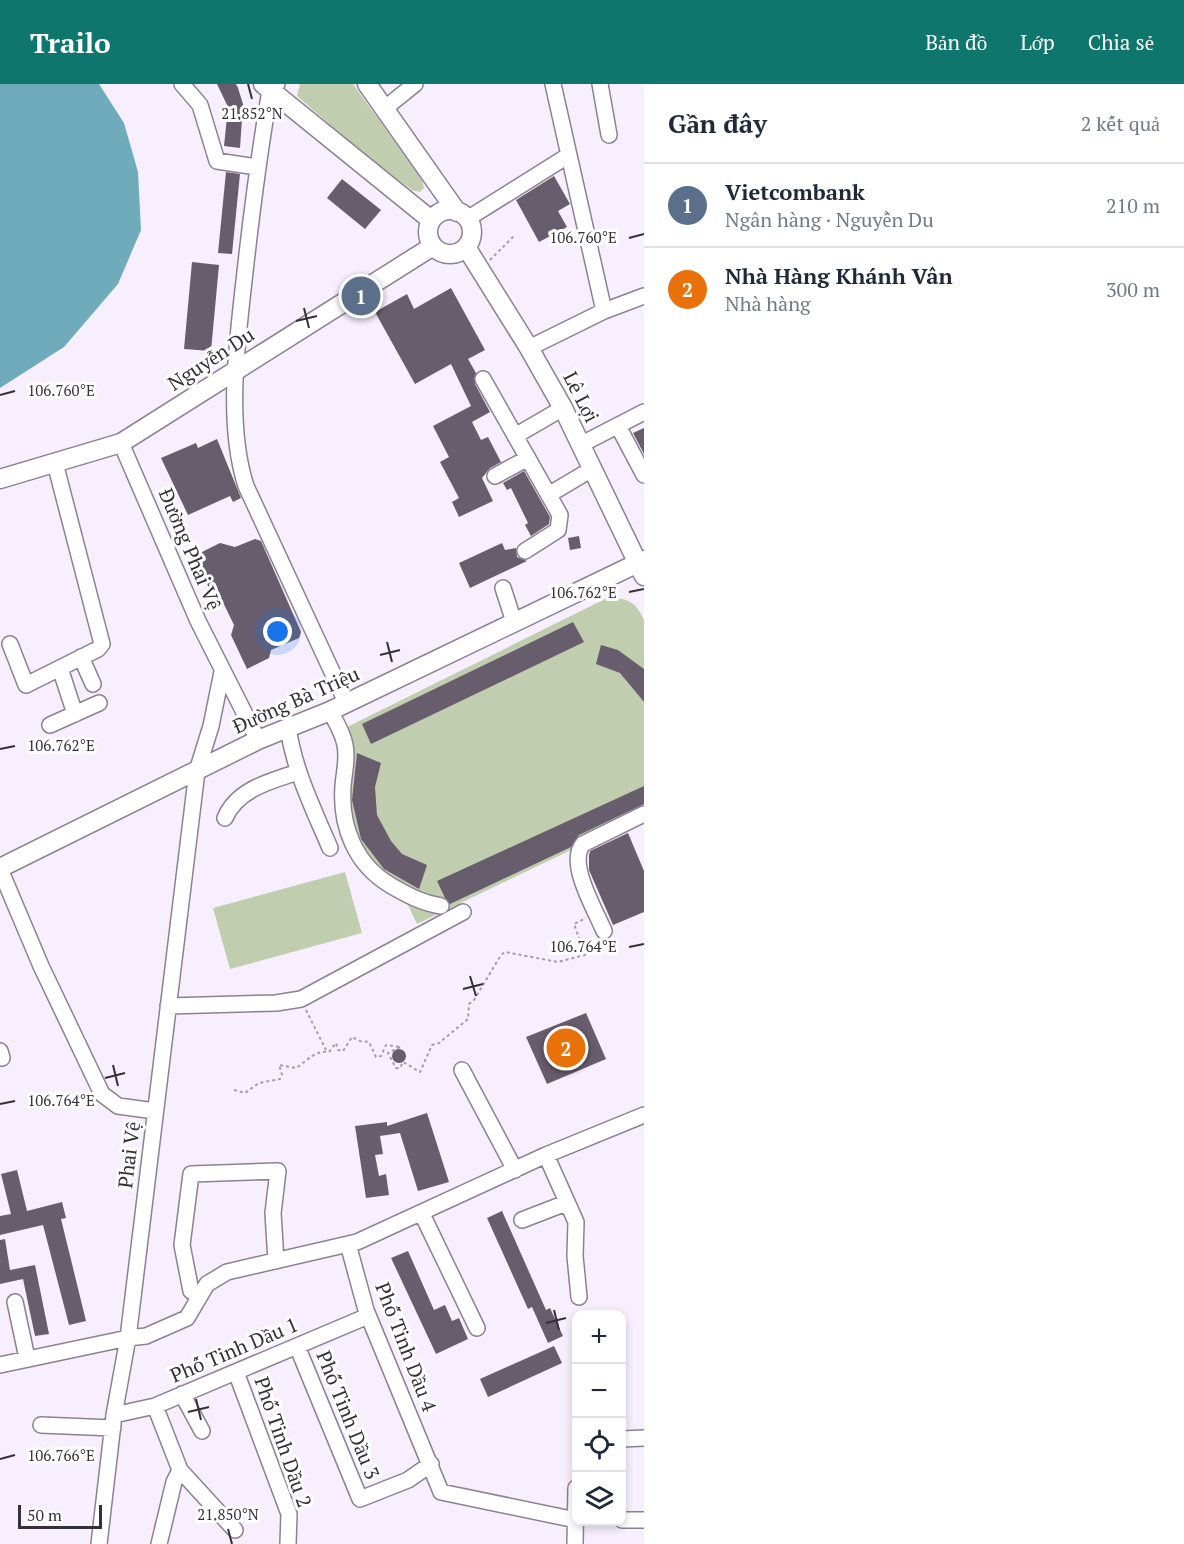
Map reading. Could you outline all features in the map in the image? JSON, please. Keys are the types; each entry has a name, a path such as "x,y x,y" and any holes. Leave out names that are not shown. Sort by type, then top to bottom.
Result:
{"main road":[{"path":"368,84 462,215 471,233 466,247 460,252 445,254 432,246 428,229 431,220 442,212 462,215"},
{"path":"270,86 431,220"},
{"name":"Nguyễn Du","path":"0,479 122,443 432,246"},
{"name":"Lê Lợi","path":"466,247 529,348 642,566"},
{"name":"Đường Bà Triệu","path":"0,868 258,740 338,707 514,622 642,566"}],"street":[{"path":"182,84 200,105 218,161 257,167"},
{"path":"384,109 415,84"},
{"path":"553,84 604,311"},
{"path":"600,84 609,135"},
{"path":"270,86 257,167 234,370 239,456 246,486 338,707 345,744 343,811 356,850 369,869 386,882 414,899 441,906"},
{"path":"462,215 569,154"},
{"path":"529,348 604,311 644,296"},
{"path":"483,379 560,515 561,525 558,530 525,551"},
{"path":"515,436 562,408"},
{"path":"580,444 644,412"},
{"path":"618,426 644,475"},
{"name":"Đường Phai Vệ","path":"122,443 222,672 258,740"},
{"path":"495,476 528,458"},
{"path":"10,644 27,686 98,649 102,644 55,463"},
{"path":"550,494 592,469"},
{"path":"503,588 514,622"},
{"path":"81,657 93,684"},
{"path":"60,668 75,714"},
{"path":"197,771 211,726 222,672"},
{"path":"50,725 99,703"},
{"path":"288,727 298,772 330,848"},
{"name":"Phai Vệ","path":"99,1544 114,1422 128,1338 197,771"},
{"path":"225,818 229,806 241,796 298,772"},
{"path":"604,931 577,866 578,850 583,844 644,814"},
{"path":"0,868 41,966 102,1094 118,1106 155,1111"},
{"path":"168,1006 276,1004 301,999 463,912"},
{"path":"462,1070 515,1170"},
{"path":"0,1365 146,1336 187,1318 207,1284 227,1272 348,1244 422,1214 546,1155 644,1115"},
{"path":"546,1155 576,1222 575,1256 579,1297"},
{"path":"199,1296 191,1291 182,1245 191,1174 278,1171 273,1213 276,1261"},
{"path":"522,1220 566,1203"},
{"path":"422,1214 477,1328"},
{"name":"Phố Tinh Dầu 4","path":"348,1244 368,1316 441,1492 572,1519"},
{"path":"15,1302 27,1359"},
{"name":"Phố Tinh Dầu 1","path":"41,1425 114,1422 368,1316"},
{"name":"Phố Tinh Dầu 3","path":"297,1346 360,1499 408,1480 430,1464"},
{"name":"Phố Tinh Dầu 2","path":"236,1372 289,1514 288,1544"},
{"path":"182,1394 202,1431"},
{"path":"155,1406 180,1470 236,1530"},
{"path":"626,1439 644,1438"},
{"path":"159,1544 174,1482 180,1470"},
{"path":"626,1520 644,1520"},
{"path":"575,1526 575,1544"}],"path":[{"path":"481,268 514,236"},
{"path":"234,1090 245,1094 259,1083 280,1079 282,1075 279,1065 296,1068 310,1057 332,1050 336,1043 338,1050 343,1051 350,1038 369,1041 376,1057 381,1056 386,1045 400,1047 388,1053 396,1068 400,1068 403,1062 420,1072 432,1045 454,1032 468,1018 469,1004 474,1000 504,952 558,962 585,955 574,924 596,913"},
{"path":"301,999 327,1052"}],"green space":[{"path":"300,84 353,84 422,179 424,188 420,192 412,190 364,154 297,96"},
{"path":"609,597 631,602 644,620 644,815 417,924 406,901 357,863 338,775 354,749 345,728"},
{"path":"345,872 362,933 230,969 213,908"}],"water":[{"path":"0,84 99,84 124,123 138,172 141,230 118,284 64,347 0,388"}],"building":[{"path":"217,84 236,84 238,88 243,104 240,148 224,146 228,107"},
{"path":"226,172 240,174 232,254 218,253"},
{"path":"554,176 570,204 558,211 567,227 539,242 516,200"},
{"path":"342,179 381,210 365,229 327,198"},
{"path":"192,262 219,265 211,351 184,349"},
{"path":"451,288 485,350 468,359 476,373 475,384 490,412 472,422 481,440 488,437 501,462 490,468 482,478 493,501 459,517 452,502 459,498 440,462 449,457 433,426 471,406 451,364 415,384 375,312 407,294 414,309"},
{"path":"644,428 644,454 633,433"},
{"path":"217,439 241,498 233,502 230,496 188,515 161,458 196,443 198,448"},
{"path":"524,471 550,517 549,524 531,536 525,525 528,523 511,488 507,490 503,483"},
{"path":"579,536 581,548 570,550 568,538"},
{"path":"255,539 261,541 301,632 299,638 271,650 269,658 247,669 231,635 234,625 218,592 210,591 196,555 220,543 235,547"},
{"path":"502,543 505,550 516,548 517,557 527,561 470,588 459,563"},
{"path":"573,622 584,642 371,744 362,724"},
{"path":"601,645 618,650 644,669 644,702 620,673 596,664"},
{"path":"357,753 381,763 375,787 377,815 391,841 402,854 427,865 419,889 384,869 361,839 352,800"},
{"path":"644,786 644,804 579,835 571,847 450,904 445,898 437,881"},
{"path":"628,833 644,871 644,912 613,925 589,870 589,855 590,851"},
{"path":"586,1013 606,1059 547,1084 526,1037"},
{"path":"396,1049 402,1049 406,1056 402,1063 396,1063 392,1059 392,1053"},
{"path":"427,1113 449,1182 418,1191 400,1133 380,1136 383,1154 375,1155 379,1176 386,1174 389,1195 366,1198 355,1126 387,1122 387,1126"},
{"path":"17,1170 27,1211 62,1202 66,1218 61,1219 86,1321 69,1325 43,1225 0,1235 0,1216 11,1214 1,1174"},
{"path":"502,1211 546,1310 550,1308 563,1336 548,1343 532,1307 528,1309 487,1218"},
{"path":"5,1239 10,1270 35,1265 49,1334 35,1336 23,1279 0,1284 0,1240"},
{"path":"408,1251 434,1310 445,1305 452,1321 459,1318 468,1339 436,1354 391,1258"},
{"path":"554,1346 562,1363 488,1397 480,1379"}],"place":[{"name":"Vietcombank","path":"361,296"},
{"name":"Nhà Hàng Khánh Vân","path":"566,1048"}]}
